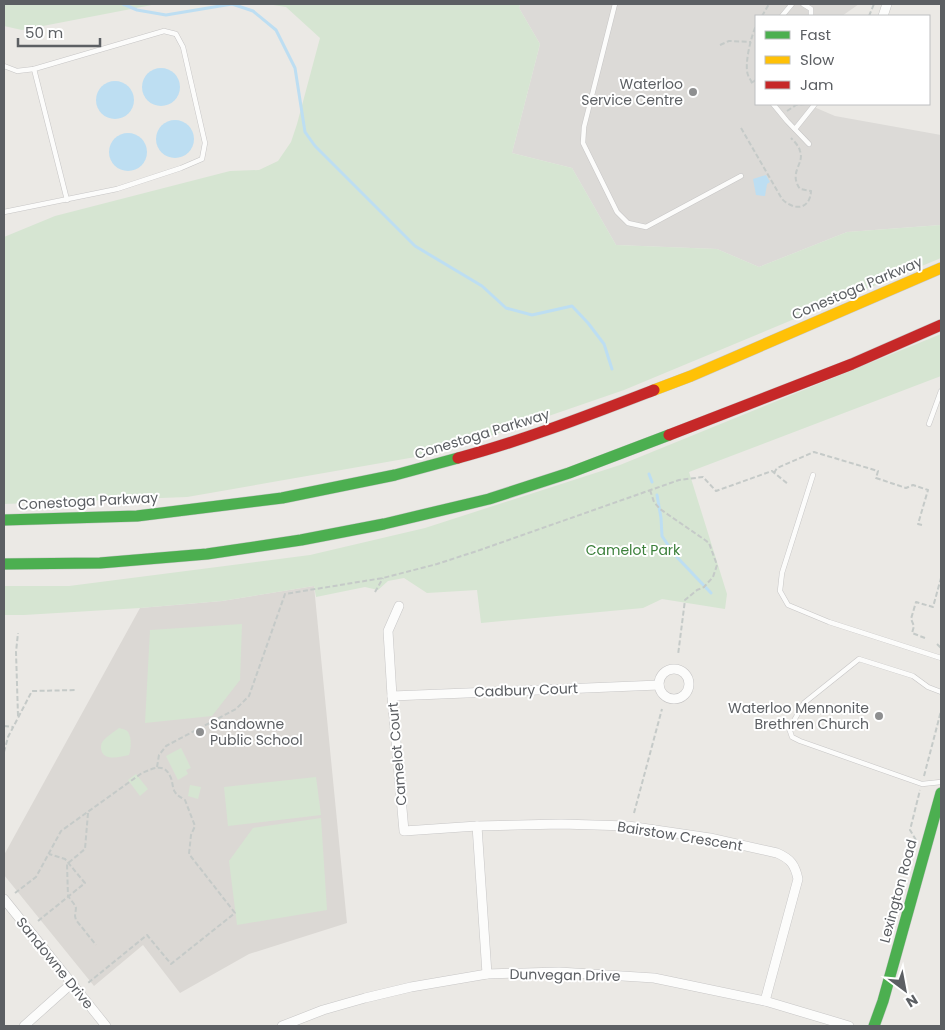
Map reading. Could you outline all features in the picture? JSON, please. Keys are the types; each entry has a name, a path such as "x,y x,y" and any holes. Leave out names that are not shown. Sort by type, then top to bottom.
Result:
{"main road":[{"name":"Conestoga Parkway","path":"4,520 137,516 282,498 395,475 489,450 555,428 691,376 941,268"},
{"path":"4,564 100,564 217,552 347,532 489,499 570,473 852,364 941,325"},
{"name":"Lexington Road","path":"874,1026 883,1001 941,793"}],"street":[{"name":"Camelot Court","path":"399,606 388,631 404,831 477,826"},
{"name":"Cadbury Court","path":"392,696 659,685"},
{"name":"Bairstow Crescent","path":"477,826 562,824 628,826 710,838 787,857 796,870 798,880 765,1001"},
{"path":"477,826 487,974"},
{"name":"Sandowne Drive","path":"4,899 106,1026"},
{"name":"Dunvegan Drive","path":"282,1026 323,1010 364,998 411,988 487,974 559,972 654,978 765,1001 849,1026"},
{"path":"24,1026 71,984"}],"lane":[{"path":"615,4 584,126 583,143 617,212 628,223 646,227 741,176"},
{"path":"783,15 792,4"},
{"path":"803,4 811,9 811,15"},
{"path":"4,66 17,72 34,69 164,32 176,34 183,47 204,143 202,159 181,168 117,189 4,212"},
{"path":"34,69 67,200"},
{"path":"773,105 809,144"},
{"path":"795,129 814,105"},
{"path":"929,424 941,391"},
{"path":"813,475 782,573 780,592 788,605 829,622 941,658"},
{"path":"941,692 928,687 912,676 858,659 804,703 790,731 792,737 800,741 922,784 941,782"}],"path":[{"path":"763,15 770,4"},
{"path":"755,29 748,49 747,74 751,83 755,81"},
{"path":"720,45 729,41 750,42"},
{"path":"787,110 796,105"},
{"path":"741,128 782,199 787,204 797,208 807,202 811,191 800,188 795,179 801,152 791,138"},
{"path":"774,473 778,468 814,452 878,471 876,478 906,488 913,485 928,490 918,524 922,525"},
{"path":"157,767 159,755 166,746 236,709 249,696 285,594 382,578 436,564 679,480 703,476 716,491 772,471 788,484"},
{"path":"650,490 654,502 660,508 705,540 717,565 713,577 704,587 697,590 686,600 678,655"},
{"path":"375,592 382,578"},
{"path":"925,638 912,633 914,626 911,619 916,602 933,607 941,578"},
{"path":"18,634 16,652 18,718"},
{"path":"937,644 941,648"},
{"path":"4,752 8,737 32,691 77,690"},
{"path":"634,813 662,709"},
{"path":"910,830 941,711"},
{"path":"4,726 13,727"},
{"path":"15,893 36,877 62,831 142,773 157,767 164,768 170,775 174,791 185,800 196,826 190,835 189,854 236,913 171,964 147,935 88,983"},
{"path":"88,812 85,849 67,864 68,896 76,908 76,920 96,945"},
{"path":"38,921 85,882 66,859 49,854"}],"shaded area":[{"path":"520,4 859,4 843,15 755,15 755,105 809,105 835,116 941,135 941,225 847,232 759,267 717,249 616,245 572,168 512,153 540,44 519,8"},
{"name":"Sandowne Public School","path":"314,586 347,923 249,954 180,993 143,945 94,986 4,875 4,855 140,608 222,601"}],"green space":[{"path":"4,4 157,4 22,30 4,26"},
{"path":"267,4 520,4 519,8 540,44 512,153 572,168 616,245 717,249 759,267 847,232 941,225 941,258 624,390 444,452 187,497 4,504 4,237 55,216 230,171 259,170 278,161 291,142 320,38 286,7"},
{"name":"Camelot Park","path":"941,334 941,376 689,472 727,594 725,609 662,599 643,608 481,623 477,590 427,593 404,578 388,581 378,590 365,587 316,597 314,586 222,601 140,608 4,615 4,586 69,586 310,555 425,528 620,465"},
{"path":"242,624 240,680 212,716 145,723 150,630"},
{"path":"119,728 126,730 129,734 131,744 129,755 108,757 102,752 101,744 106,737"},
{"path":"181,748 191,768 186,770 188,774 178,780 166,756"},
{"path":"136,774 148,789 140,796 128,780"},
{"path":"316,777 321,815 228,826 224,787"},
{"path":"190,785 201,787 198,799 188,796"},
{"path":"321,818 327,910 237,925 229,861 253,828"}],"water":[{"path":"161,68 174,74 180,87 174,100 161,106 148,100 142,87 148,74"},
{"path":"115,81 128,87 134,100 128,113 115,119 102,113 96,100 102,87"},
{"path":"175,120 188,126 194,139 188,152 175,158 162,152 156,139 162,126"},
{"path":"128,133 141,139 147,152 141,165 128,171 115,165 109,152 115,139"},
{"path":"766,175 770,182 767,184 765,196 756,195 753,179"}],"waterway":[{"path":"123,4 137,10 166,15 232,4 253,11 276,30 295,68 305,132 315,146 415,246 482,286 506,308 532,315 572,306 604,344 612,369"},
{"path":"649,474 652,482"},
{"path":"657,495 662,536 674,554 711,593"}],"traffic: fast":[{"path":"4,564 100,563 207,554 301,540 384,524 489,499 569,473 669,435"},
{"path":"4,520 137,516 282,498 395,475 458,458"},
{"path":"874,1026 883,1001 941,793"}],"traffic: slow":[{"path":"654,390 691,376 941,268"}],"traffic: jam":[{"path":"669,435 852,364 941,325"},
{"path":"458,458 532,435 654,390"}],"place":[{"name":"Waterloo Service Centre","path":"693,92"},
{"name":"Waterloo Mennonite Brethren Church","path":"879,716"},
{"name":"Sandowne Public School","path":"200,732"}]}
